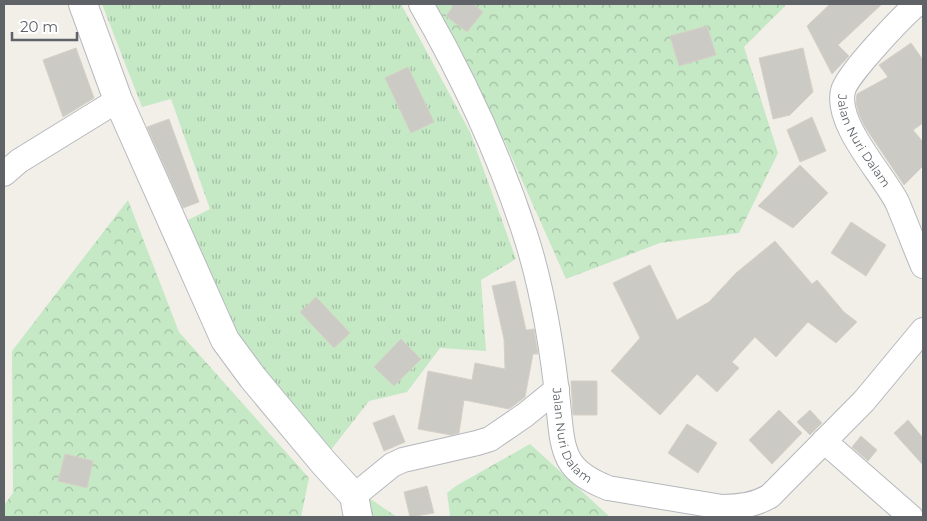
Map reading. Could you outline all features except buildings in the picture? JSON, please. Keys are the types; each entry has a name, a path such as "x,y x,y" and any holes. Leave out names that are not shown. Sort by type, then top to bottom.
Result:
{"main road":[{"path":"83,4 118,100 225,340 259,386 323,462 356,507"}],"street":[{"name":"Jalan Nuri Dalam","path":"422,4 486,130 526,235 551,340 562,441 568,460 577,471 590,481 608,488 722,506 737,507 752,504 770,496 864,401 923,330"},
{"name":"Jalan Nuri Dalam","path":"917,4 894,25 844,85 841,100 844,113 857,140 896,201 923,266"},
{"path":"4,174 19,161 118,100"},
{"path":"356,507 392,465 403,460 490,439 525,415 557,389"},
{"path":"824,441 911,517"}],"green space":[{"path":"102,4 401,4 470,132 516,259 481,280 486,351 440,348 407,392 369,401 330,451 237,337 184,222 210,209 171,99 142,107"},
{"path":"432,4 783,4 785,6 744,47 778,153 739,233 660,243 566,279 505,142"},
{"path":"128,200 179,332 309,478 301,517 4,517 4,505 13,493 12,351"},
{"path":"530,444 610,517 449,517 447,493"},
{"path":"369,498 397,517 371,517"}]}
